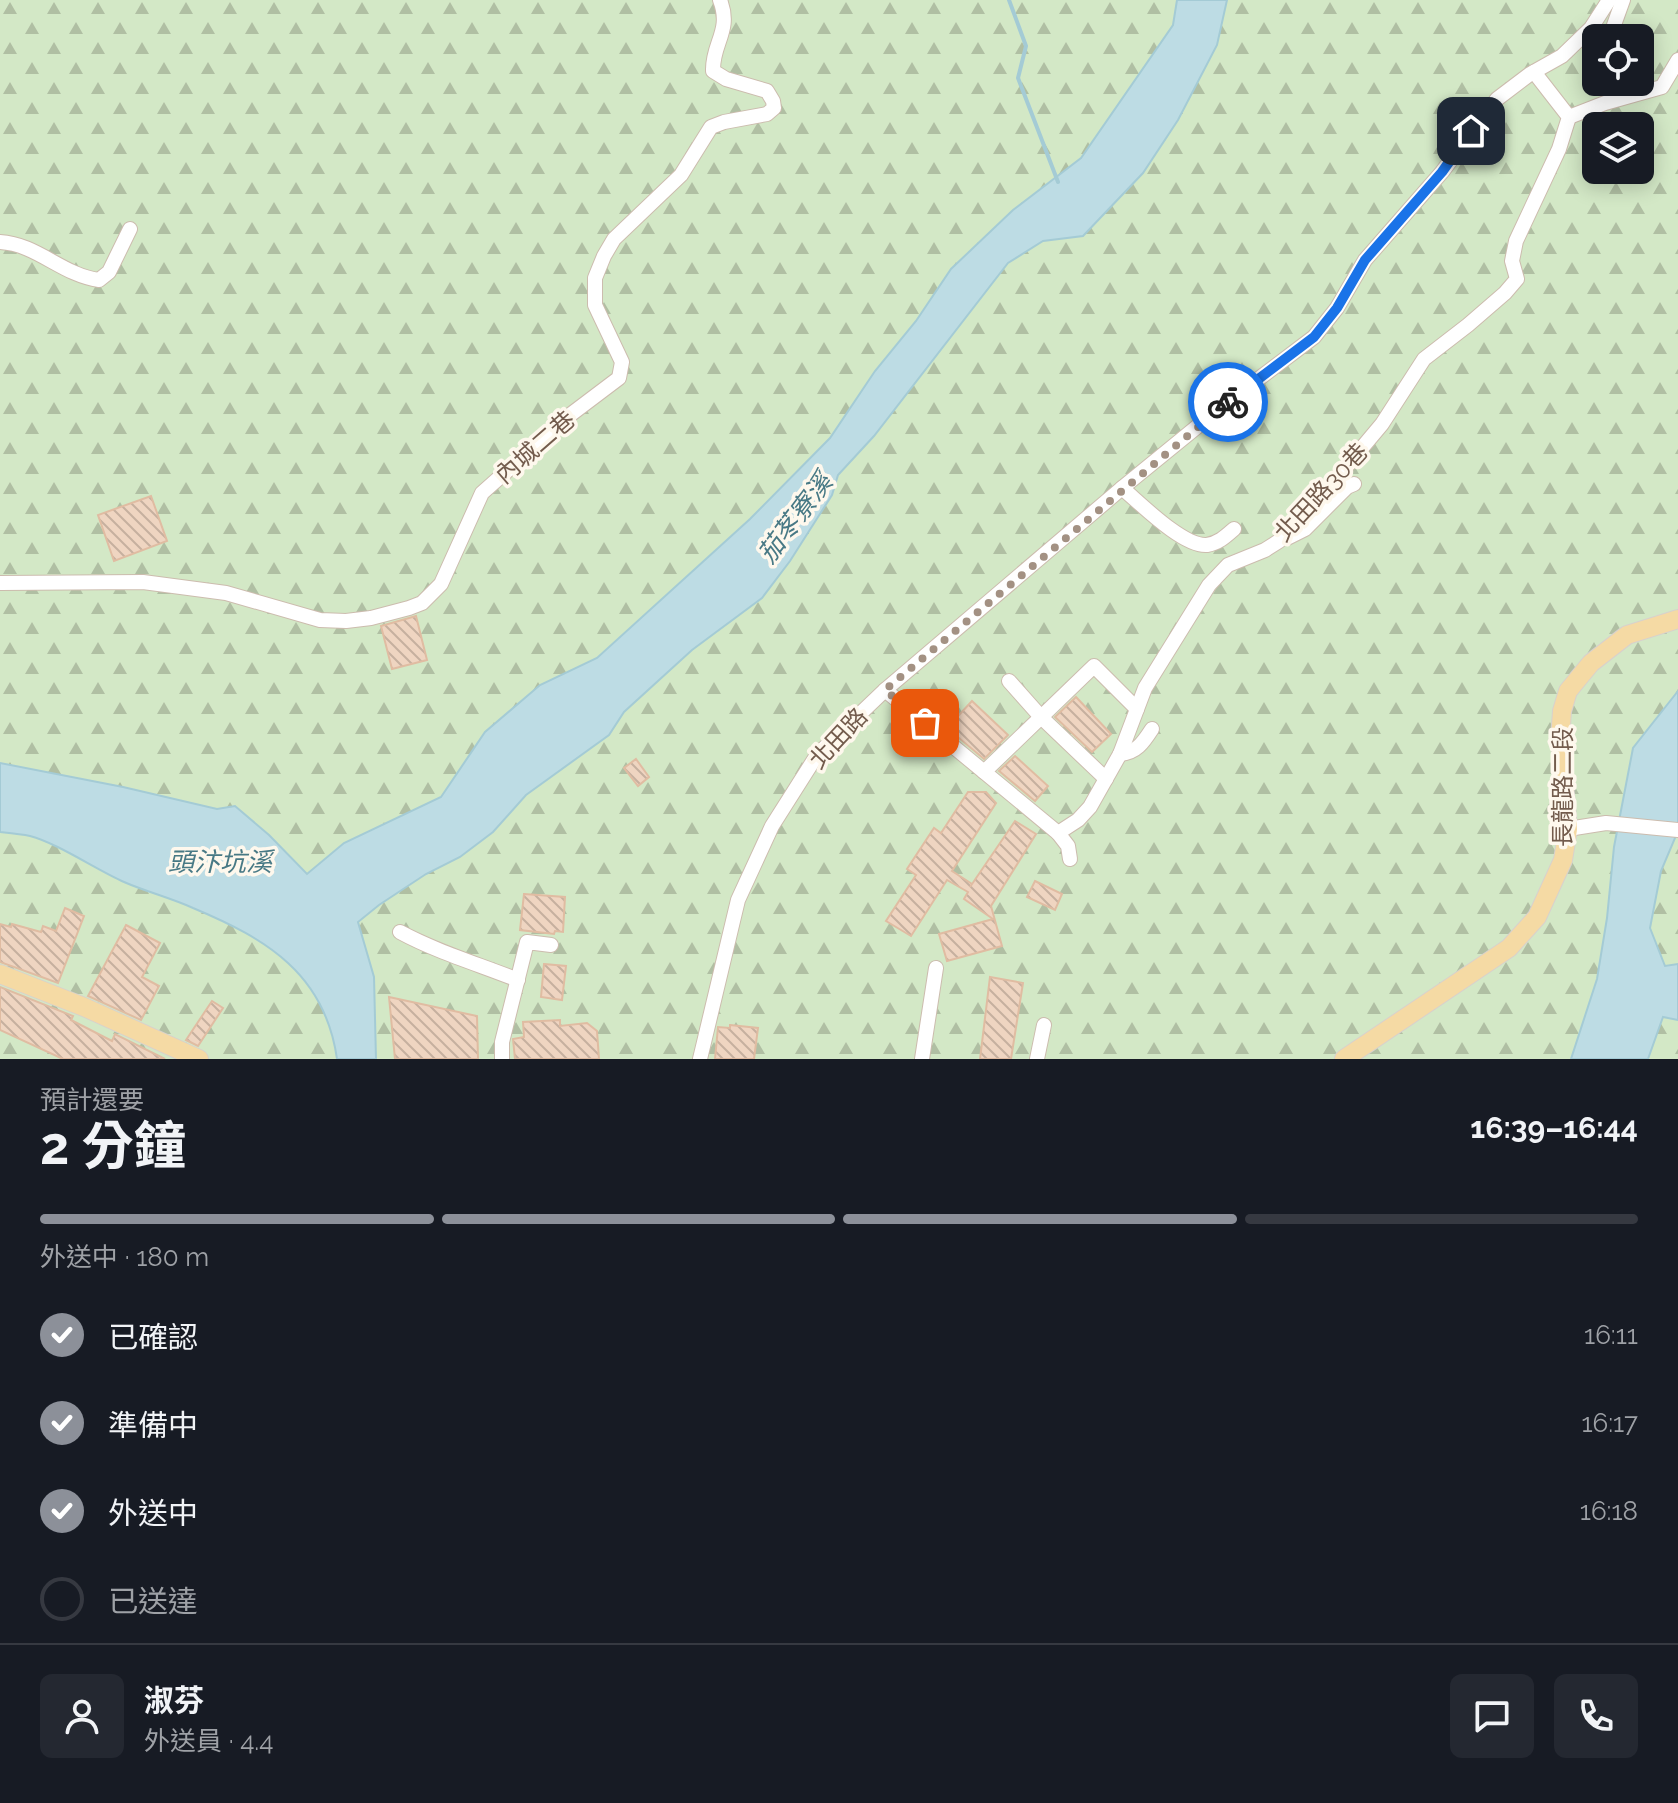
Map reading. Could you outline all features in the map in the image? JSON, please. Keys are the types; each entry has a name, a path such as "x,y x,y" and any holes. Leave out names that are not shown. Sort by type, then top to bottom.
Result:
{"main road":[{"name":"長龍路二段","path":"1344,1059 1509,948 1537,917 1563,860 1568,829 1560,740 1562,711 1568,691 1591,663 1627,635 1678,619"},
{"path":"0,974 84,1007 199,1059"}],"street":[{"name":"內城二巷","path":"0,583 143,582 226,593 320,620 371,618 422,603 446,574 482,493 570,415 619,378 622,362 595,305 595,278 614,239 681,175 711,127 767,114 774,108 767,91 726,79 713,71 712,58 726,23 720,0"},
{"name":"北田路","path":"700,1059 738,900 772,826 817,755 885,690 1122,488 1314,337 1337,308 1365,260 1442,172 1497,99 1562,56 1591,28 1609,0"},
{"path":"1614,24 1623,0"},
{"path":"1534,72 1569,117 1662,87 1678,60"},
{"name":"北田路30巷","path":"1058,833 1078,820 1090,807 1120,754 1145,688 1209,585 1228,565 1279,541 1314,505 1382,424 1424,359 1458,334 1517,279 1512,261 1516,241 1559,149 1569,117"},
{"path":"0,242 25,245 51,262 87,279 99,280 109,272 130,229"},
{"path":"1279,541 1305,529 1347,487 1354,484"},
{"path":"1122,488 1189,541 1204,545 1219,542 1234,529"},
{"path":"984,772 1094,666 1137,709"},
{"path":"1009,681 1041,717 1106,779"},
{"path":"885,690 1058,833 1068,846 1070,859"},
{"path":"1120,754 1130,753 1141,745 1152,729"},
{"path":"1568,829 1606,823 1678,830"},
{"path":"400,932 427,947 518,980"},
{"path":"502,1059 502,1042 527,942 551,945"},
{"path":"922,1059 936,968"},
{"path":"1037,1059 1044,1025"}],"green space":[{"path":"0,0 1678,0 1678,1059 0,1059"}],"water":[{"path":"1177,0 1227,0 1217,45 1178,120 1143,173 1083,236 1043,241 1008,263 874,436 838,475 832,495 762,598 692,650 624,712 609,735 526,795 493,832 460,857 426,874 379,905 358,922 374,977 376,1059 337,1059 320,1004 306,982 288,963 245,933 185,904 124,882 41,839 0,832 0,763 217,809 235,806 307,874 344,843 441,797 485,732 540,685 597,658 750,519 830,438 875,371 916,321 951,269 1013,210 1081,158 1173,25"},
{"path":"1678,691 1678,831 1661,871 1650,928 1665,966 1678,964 1678,1020 1663,1017 1648,1059 1571,1059 1597,979 1614,847 1633,748"}],"building":[{"path":"151,496 167,541 114,561 98,515"},
{"path":"416,616 427,660 392,669 381,626"},
{"path":"1076,697 1111,734 1092,752 1055,717"},
{"path":"972,701 1008,735 984,759 947,728"},
{"path":"1015,756 1048,786 1035,801 999,771"},
{"path":"636,759 649,777 638,786 624,768"},
{"path":"968,792 986,792 996,803 952,871 972,884 970,887 1015,821 1036,834 991,906 1002,946 947,961 939,934 993,919 964,899 968,892 947,880 911,936 886,921 916,875 907,869 934,828 941,833"},
{"path":"1035,881 1062,894 1055,910 1027,897"},
{"path":"524,894 565,897 563,932 555,931 554,934 520,930"},
{"path":"65,908 84,916 58,983 0,962 0,924 41,932 43,926 56,931"},
{"path":"126,925 160,943 142,977 159,986 141,1020 88,996"},
{"path":"544,964 566,966 562,1000 541,997"},
{"path":"990,977 1023,983 1011,1059 980,1059"},
{"path":"0,987 73,1016 71,1020 112,1041 115,1034 165,1059 63,1059 0,1030"},
{"path":"389,997 477,1016 478,1059 395,1059"},
{"path":"212,1001 223,1008 198,1046 186,1040"},
{"path":"560,1020 560,1026 587,1023 597,1031 599,1059 515,1059 513,1039 524,1037 523,1022"},
{"path":"730,1025 758,1028 754,1059 715,1059 718,1027 730,1028"}],"waterway":[{"path":"1009,0 1026,46 1018,78 1058,182"}],"way so far":[{"path":"925,723 885,690 1228,402"}],"route":[{"path":"1228,402 1314,337 1337,308 1365,260 1442,172 1471,131"}],"water label":[{"name":"茄苳寮溪","path":"795,518"},
{"name":"頭汴坑溪","path":"220,862"}]}
